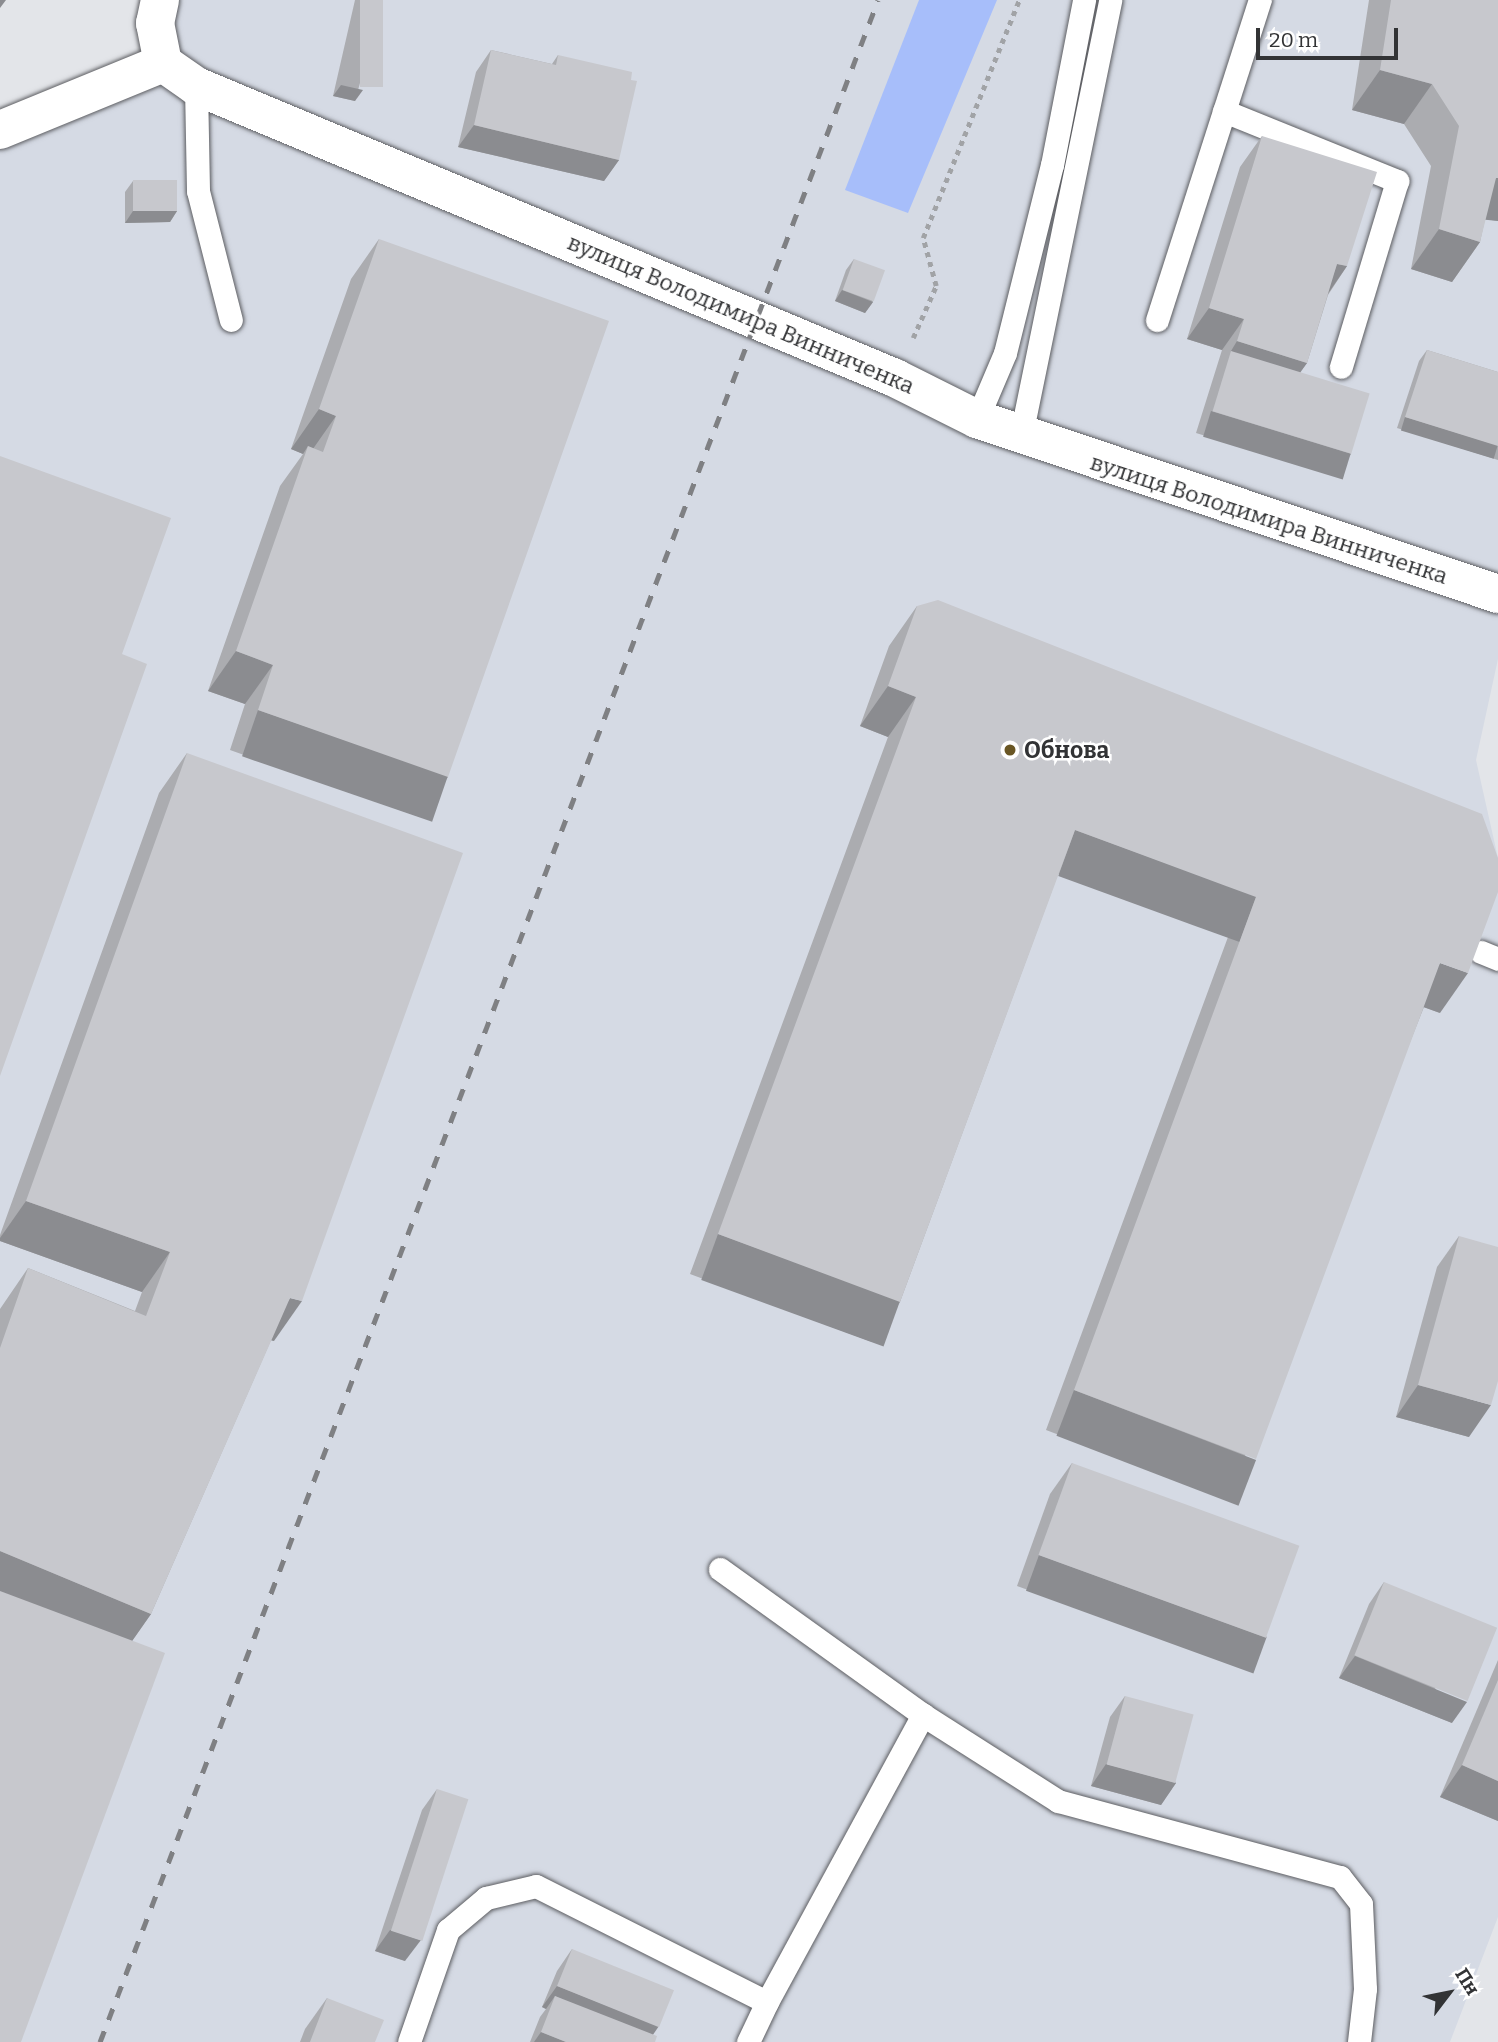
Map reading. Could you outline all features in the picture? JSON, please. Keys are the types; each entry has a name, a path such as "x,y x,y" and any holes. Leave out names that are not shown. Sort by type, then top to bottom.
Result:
{"main road":[{"path":"0,130 163,63 155,23 160,0"},
{"name":"вулиця Володимира Винниченка","path":"163,63 197,86 895,378 977,419 1498,593"}],"lane":[{"path":"977,419 1005,353 1052,165 1084,0"},
{"path":"1021,435 1110,0"},
{"path":"1157,320 1260,0"},
{"path":"197,86 198,191 231,320"},
{"path":"1224,111 1397,181 1340,367"},
{"path":"720,1569 923,1715 1058,1801 1340,1877 1362,1904 1365,1989 1359,2042"},
{"path":"748,2042 767,2002 923,1715"},
{"path":"409,2042 448,1930 486,1898 536,1886 767,2002"}],"path":[{"path":"895,378 936,286 923,238 1019,0"}],"shaded area":[{"path":"164,0 1498,0 1498,659 1476,760 1498,858 1498,1917 1450,2042 0,2042 0,131 163,60"},
{"path":"919,0 997,0 908,213 845,190"}],"building":[{"path":"360,0 383,0 383,87 360,87"},
{"path":"1391,0 1498,0 1498,178 1480,242 1439,229 1459,126 1432,84 1380,70"},
{"path":"491,50 556,65 558,55 632,72 631,80 637,81 619,160 474,125"},
{"path":"1262,136 1377,172 1347,266 1337,264 1307,363 1237,341 1244,319 1209,308"},
{"path":"133,180 177,180 177,211 133,211"},
{"path":"379,239 609,321 448,777 258,710 273,665 236,651 308,446 323,452 336,416 319,409"},
{"path":"854,259 885,270 874,301 843,290"},
{"path":"1427,350 1498,372 1498,446 1405,417"},
{"path":"1231,351 1370,393 1351,454 1213,411"},
{"path":"0,456 171,518 122,654 147,664 0,1076"},
{"path":"938,600 1482,814 1498,858 1498,892 1468,973 1440,963 1256,1459 1074,1390 1256,897 1075,830 900,1302 718,1234 916,697 888,686 917,606"},
{"path":"187,753 463,853 302,1301 290,1298 151,1614 0,1551 0,1348 28,1268 146,1316 170,1252 26,1201"},
{"path":"1459,1236 1498,1247 1498,1381 1491,1405 1418,1385"},
{"path":"1072,1463 1299,1546 1266,1638 1038,1555"},
{"path":"1384,1582 1497,1628 1468,1701 1354,1655"},
{"path":"0,1591 165,1653 21,2042 0,2042"},
{"path":"1498,1680 1498,1781 1462,1765"},
{"path":"1125,1696 1194,1714 1175,1783 1107,1765"},
{"path":"437,1789 468,1799 422,1941 391,1931"},
{"path":"572,1949 674,1990 659,2027 557,1986"},
{"path":"555,1996 657,2036 655,2042 566,2042 541,2032"},
{"path":"327,1998 384,2020 375,2042 310,2042"}],"railway":[{"path":"100,2042 878,0"}],"place":[{"name":"Обнова","path":"1010,750"}]}
